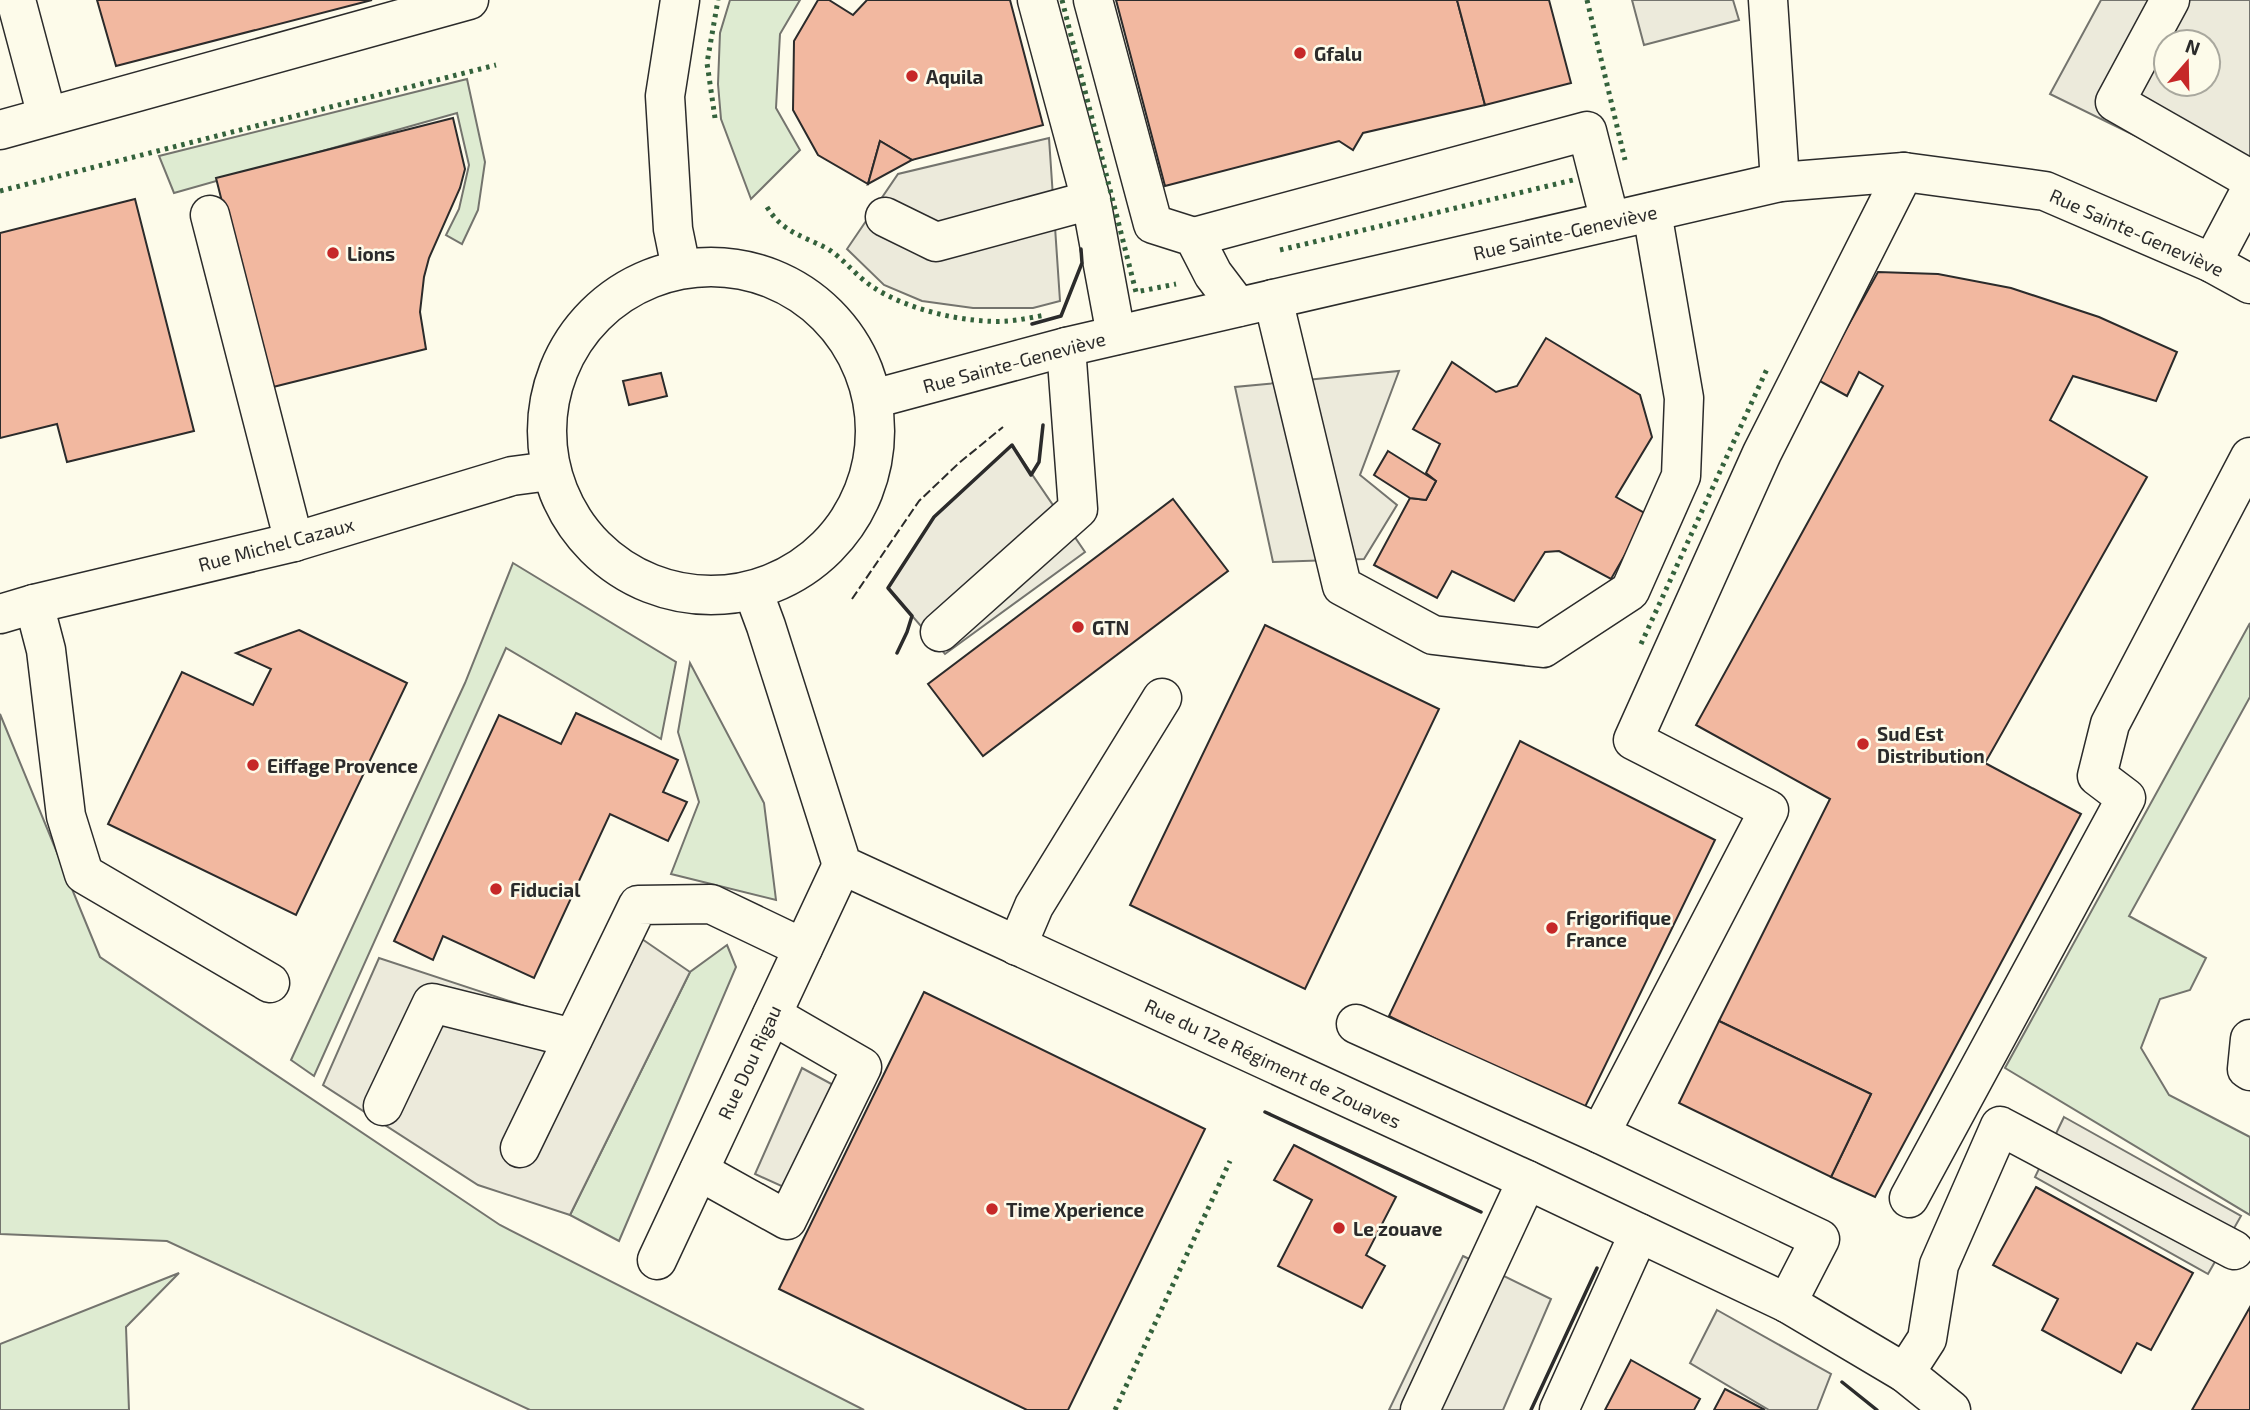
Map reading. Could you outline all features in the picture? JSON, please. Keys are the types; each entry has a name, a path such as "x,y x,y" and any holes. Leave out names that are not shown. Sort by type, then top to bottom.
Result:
{"street":[{"path":"16,0 47,116"},
{"path":"0,130 469,0"},
{"path":"680,0 665,96 673,229 681,268"},
{"path":"1037,0 1091,200 1116,335"},
{"path":"1093,0 1153,224 1194,237 1587,131 1610,221"},
{"path":"1768,0 1780,182"},
{"path":"2170,0 2115,102 2250,180"},
{"path":"1600,1134 1769,810 1633,740 1762,453 1904,172"},
{"name":"Rue Sainte-Geneviève","path":"873,399 1116,335 1780,182 1904,172 2045,191 2212,263 2250,284"},
{"path":"2212,263 2250,191"},
{"path":"885,217 936,242 1091,200"},
{"path":"1194,237 1213,274 1256,303 1342,586 1433,635 1543,648 1630,591 1681,476 1684,398 1652,212"},
{"path":"211,215 294,542"},
{"path":"732,267 781,282 824,310 856,351 873,399 875,449 863,496 837,538 799,571 753,591 702,596 650,584 605,558 571,519 550,471 545,417 558,365 587,319 630,286 681,268 732,267"},
{"path":"940,632 1078,509 1066,347"},
{"path":"1909,1198 2126,797 2097,776 2110,724 2250,457"},
{"name":"Rue Michel Cazaux","path":"17,609 294,542 512,476 550,471"},
{"path":"753,591 842,865"},
{"path":"17,609 46,650 66,816 84,874 270,983"},
{"path":"1017,946 1034,906 1162,698"},
{"name":"Rue du 12e Régiment de Zouaves","path":"842,865 1527,1180 1787,1303 1905,1373 1951,1410"},
{"name":"Rue Dou Rigau","path":"657,1260 842,865"},
{"path":"520,1148 638,905 711,904 803,948"},
{"path":"383,1106 432,1003 573,1038"},
{"path":"699,1171 787,1220 863,1067 772,1015"},
{"path":"1356,1024 1600,1134 1820,1239 1787,1303"},
{"path":"2250,1039 2247,1069 2250,1071"},
{"path":"1905,1373 1927,1339 1939,1265 2000,1126 2234,1250"},
{"path":"1420,1410 1527,1180"},
{"path":"1559,1410 1639,1233"}],"green space":[{"path":"730,0 800,0 780,34 776,108 800,150 751,199 721,119 718,84 720,33"},
{"path":"467,79 485,162 478,210 462,244 446,235 459,209 469,165 457,113 174,193 159,156"},
{"path":"513,563 676,662 661,739 506,648 314,1076 291,1060 465,683"},
{"path":"2250,623 2250,697 2129,916 2206,958 2190,990 2160,999 2141,1048 2169,1095 2250,1137 2250,1215 2005,1068"},
{"path":"690,663 764,803 776,900 671,874 699,802 678,732"},
{"path":"0,714 100,957 500,1225 864,1410 530,1410 167,1241 0,1234"},
{"path":"727,945 736,967 619,1241 570,1215 690,972"},
{"path":"179,1273 126,1327 129,1410 0,1410 0,1344"}],"shaded area":[{"path":"1632,0 1733,0 1739,20 1644,45"},
{"path":"2101,0 2250,0 2250,192 2050,94"},
{"path":"1049,138 1060,301 1033,308 973,308 922,301 884,285 847,249 898,174"},
{"path":"1399,371 1360,475 1397,505 1364,559 1273,562 1235,387"},
{"path":"1012,445 1085,552 945,654 888,588 934,517"},
{"path":"626,928 690,972 570,1215 478,1185 323,1085 379,958 579,1024"},
{"path":"802,1068 848,1093 799,1194 755,1174"},
{"path":"2064,1117 2241,1216 2208,1274 2035,1177"},
{"path":"1463,1256 1551,1299 1503,1410 1389,1410"},
{"path":"1717,1310 1831,1374 1817,1410 1769,1410 1690,1363"}],"building":[{"path":"97,0 372,0 116,66"},
{"name":"Aquila","path":"818,0 829,0 853,15 867,0 1010,0 1043,125 912,160 880,141 868,184 818,155 793,110 794,41"},
{"name":"Gfalu","path":"1116,0 1457,0 1485,105 1363,133 1353,150 1339,141 1165,186"},
{"path":"1457,0 1549,0 1571,83 1485,105"},
{"name":"Lions","path":"453,118 465,169 424,277 420,312 426,349 269,388 216,178"},
{"path":"880,141 912,160 868,184"},
{"path":"135,199 194,431 67,462 57,424 0,438 0,233"},
{"name":"Sud Est Distribution","path":"1878,272 1938,274 2011,288 2099,317 2177,352 2156,401 2073,376 2050,420 2147,477 1985,763 2081,814 1875,1197 1831,1177 1871,1094 1719,1021 1830,799 1696,725 1883,386 1859,372 1847,396 1818,380"},
{"path":"1546,338 1640,395 1652,437 1616,497 1648,515 1611,579 1559,551 1545,552 1514,601 1452,571 1437,598 1374,565 1410,498 1426,500 1436,481 1426,473 1440,444 1413,429 1452,362 1496,392 1517,386"},
{"path":"661,373 667,396 629,405 623,381"},
{"path":"1388,451 1436,481 1426,500 1410,498 1374,475"},
{"name":"GTN","path":"1173,499 1228,571 983,756 928,684"},
{"path":"1265,625 1439,709 1305,989 1130,905"},
{"name":"Eiffage Provence","path":"299,630 407,683 296,915 108,824 182,672 253,705 271,669 236,653"},
{"name":"Fiducial","path":"576,713 678,760 663,792 687,802 668,841 610,814 534,978 443,936 433,960 394,941 499,715 561,744"},
{"name":"Frigorifique France","path":"1520,741 1715,840 1583,1111 1389,1016"},
{"name":"Time Xperience","path":"924,992 1205,1129 1068,1410 1027,1410 779,1289"},
{"path":"1719,1021 1871,1094 1831,1177 1679,1103"},
{"name":"Le zouave","path":"1294,1145 1396,1197 1366,1255 1385,1266 1362,1308 1278,1266 1312,1200 1274,1180"},
{"path":"2036,1187 2193,1273 2151,1350 2137,1343 2121,1373 2042,1330 2058,1299 1993,1265"},
{"path":"2250,1307 2250,1410 2192,1410"},
{"path":"1631,1360 1700,1399 1694,1410 1605,1410"},
{"path":"1725,1389 1765,1410 1714,1410"}],"hedge":[{"path":"715,118 707,63 718,0"},
{"path":"1062,0 1136,292 1176,284"},
{"path":"1587,0 1625,160"},
{"path":"0,191 496,65"},
{"path":"1280,250 1573,180"},
{"path":"767,207 786,228 828,249 867,283 920,309 957,318 992,321 1046,315"},
{"path":"1641,644 1767,369"},
{"path":"1115,1410 1230,1161"}],"fence":[{"path":"852,599 919,501 1003,427"}],"wall":[{"path":"1032,324 1061,316 1082,263 1081,249"},
{"path":"897,653 912,616 888,588 934,517 1012,445 1031,475 1039,462 1043,425"},
{"path":"1265,1112 1481,1212"},
{"path":"1531,1410 1597,1268"},
{"path":"1842,1382 1877,1410"}],"place":[{"name":"Gfalu","path":"1300,53"},
{"name":"Aquila","path":"912,76"},
{"name":"Lions","path":"333,253"},
{"name":"GTN","path":"1078,627"},
{"name":"Sud Est Distribution","path":"1863,744"},
{"name":"Eiffage Provence","path":"253,765"},
{"name":"Fiducial","path":"496,889"},
{"name":"Frigorifique France","path":"1552,928"},
{"name":"Time Xperience","path":"992,1209"},
{"name":"Le zouave","path":"1339,1228"}]}
